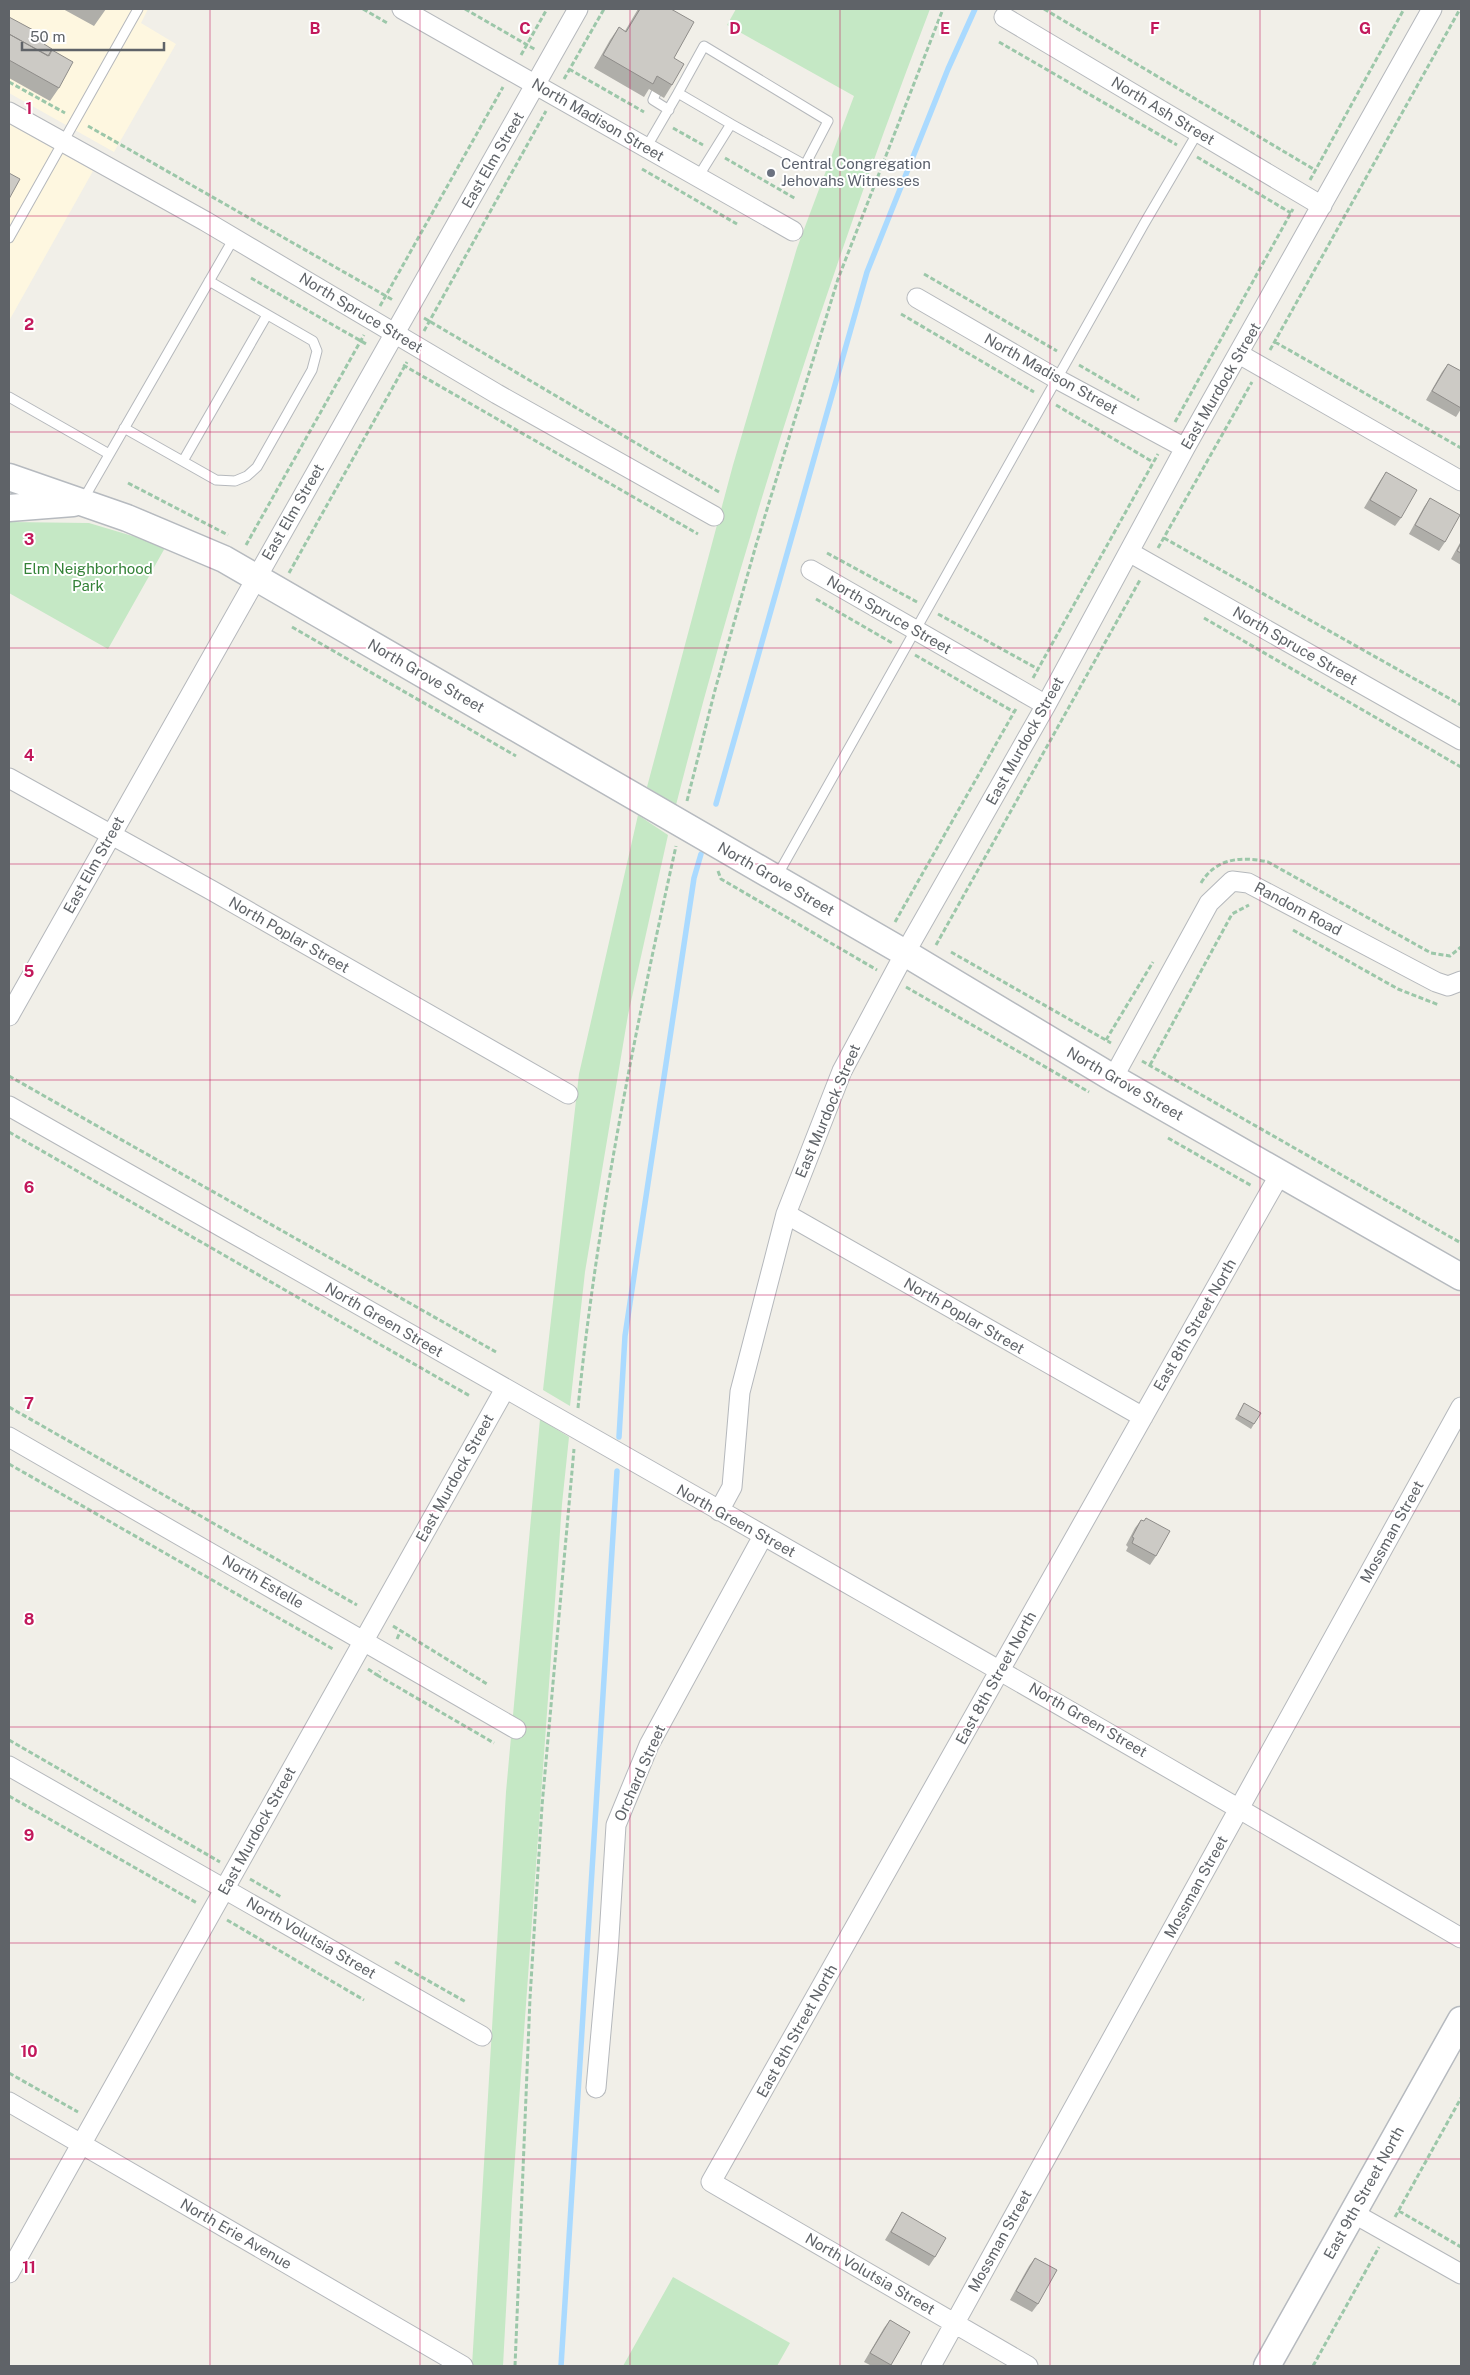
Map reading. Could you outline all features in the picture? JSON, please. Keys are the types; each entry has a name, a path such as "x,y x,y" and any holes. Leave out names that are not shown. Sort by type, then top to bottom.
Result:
{"street":[{"name":"North Madison Street","path":"402,9 793,231"},
{"name":"East Elm Street","path":"9,1016 578,9"},
{"name":"East Murdock Street","path":"719,1511 732,1487 740,1392 786,1214 842,1071 904,953 1046,705 1185,448 1432,9"},
{"name":"North Ash Street","path":"1004,16 1322,206"},
{"name":"North Spruce Street","path":"9,112 234,238 416,346 714,516"},
{"name":"North Madison Street","path":"917,298 1057,379 1185,448"},
{"path":"1239,354 1461,481"},
{"name":"North Grove Street","path":"9,477 126,518 224,559 904,953 1113,1078 1275,1184 1461,1277"},
{"name":"North Grove Street","path":"9,508 81,503"},
{"name":"North Spruce Street","path":"1129,552 1461,740"},
{"name":"North Spruce Street","path":"811,570 1046,705"},
{"name":"North Poplar Street","path":"9,778 568,1094"},
{"name":"Random Road","path":"1113,1078 1210,903 1232,882 1248,883 1436,982 1448,986 1461,981"},
{"name":"North Green Street","path":"9,1106 1000,1670 1461,1938"},
{"name":"East 8th Street North","path":"711,2182 1275,1184"},
{"name":"North Poplar Street","path":"786,1214 1143,1417"},
{"name":"East Murdock Street","path":"10,2269 506,1389"},
{"name":"Mossman Street","path":"931,2366 1461,1407"},
{"name":"North Estelle","path":"9,1437 516,1729"},
{"name":"Orchard Street","path":"596,2088 616,1825 650,1745 763,1536"},
{"name":"North Volutsia Street","path":"9,1766 482,2036"},
{"name":"East 9th Street North","path":"1267,2366 1461,2020"},
{"name":"North Erie Avenue","path":"9,2102 463,2366"},
{"name":"North Volutsia Street","path":"711,2182 1028,2366"},
{"path":"1353,2213 1461,2274"}],"lane":[{"path":"9,238 138,9"},
{"path":"646,148 704,46 828,121 805,165 678,93"},
{"path":"680,70 689,75"},
{"path":"656,93 653,100 669,110"},
{"path":"698,178 731,124"},
{"path":"776,878 1068,358 1198,132"},
{"path":"81,503 234,238"},
{"path":"124,428 216,480 235,481 247,476 257,467 312,370 318,351 313,342 209,281"},
{"path":"183,461 267,314"},
{"path":"9,397 109,454"}],"path":[{"path":"465,9 796,199"},
{"path":"245,546 547,9"},
{"path":"289,573 604,9"},
{"path":"515,2366 525,2094 538,1864 557,1625 576,1429 600,1242 623,1096 650,960 681,823 715,690 756,545 838,279 943,9"},
{"path":"1044,9 1315,170"},
{"path":"910,989 904,953 1025,693 1404,9"},
{"path":"870,966 904,953 1140,581 1460,9"},
{"path":"999,42 1291,213"},
{"path":"9,82 430,321 719,492"},
{"path":"924,274 1143,402"},
{"path":"250,278 698,534"},
{"path":"901,314 1153,462"},
{"path":"1275,342 1461,448"},
{"path":"1167,416 1176,421"},
{"path":"1164,538 1461,706"},
{"path":"1140,581 1148,586"},
{"path":"1199,615 1461,767"},
{"path":"286,623 522,760"},
{"path":"1196,891 1206,874 1221,863 1243,858 1268,862 1431,953 1450,956 1461,948"},
{"path":"716,866 721,879 1090,1093"},
{"path":"1150,1066 1232,914 1247,904 1256,909"},
{"path":"1289,928 1398,989 1443,1006"},
{"path":"1106,1040 1156,957"},
{"path":"9,1076 496,1352"},
{"path":"9,1132 470,1396"},
{"path":"1167,1137 1253,1186 1275,1184"},
{"path":"9,1406 357,1605"},
{"path":"9,1464 333,1649"},
{"path":"401,1630 487,1684"},
{"path":"377,1675 494,1742"},
{"path":"9,1796 364,2000"},
{"path":"9,2073 78,2112"},
{"path":"1399,2211 1461,2247"}],"shaded area":[{"path":"9,9 148,9 141,23 176,44 114,152 9,93"},
{"path":"9,124 93,171 9,321"}],"green space":[{"path":"736,9 930,9 858,205 791,403 731,603 676,805 647,787 733,465 797,248 854,96 727,25"},
{"name":"Elm Neighborhood Park","path":"9,522 89,523 166,546 108,649 9,593"},
{"path":"638,815 668,835 628,1015 585,1272 570,1406 543,1390 579,1074"},
{"path":"540,1419 569,1437 562,1504 512,2199 503,2366 472,2366 506,1792"},
{"path":"673,2277 790,2343 777,2366 623,2366"}],"building":[{"path":"640,9 671,9 694,22 674,58 684,64 672,85 657,76 653,84 603,55 619,27 626,32"},
{"path":"9,17 48,38 44,44 52,49 48,56 9,34"},
{"path":"9,34 49,56 52,50 73,62 59,88 9,60"},
{"path":"9,173 20,179 9,199"},
{"path":"1448,364 1461,371 1461,408 1432,391"},
{"path":"1386,472 1417,490 1401,518 1370,500"},
{"path":"1430,498 1460,515 1445,542 1415,525"},
{"path":"1461,543 1461,553 1457,551"},
{"path":"1244,1403 1261,1413 1254,1424 1238,1415"},
{"path":"1146,1518 1170,1531 1156,1556 1132,1543 1134,1538 1132,1537 1141,1520 1144,1521"},
{"path":"902,2212 946,2238 935,2257 891,2232"},
{"path":"1035,2258 1057,2270 1038,2304 1016,2291"},
{"path":"890,2320 910,2332 891,2365 870,2353"}],"waterway":[{"path":"716,804 867,272 948,69 975,9"},
{"path":"619,1437 625,1336 694,878 701,854"},
{"path":"561,2366 617,1471"}],"place":[{"name":"Central Congregation Jehovahs Witnesses","path":"771,173"}]}
